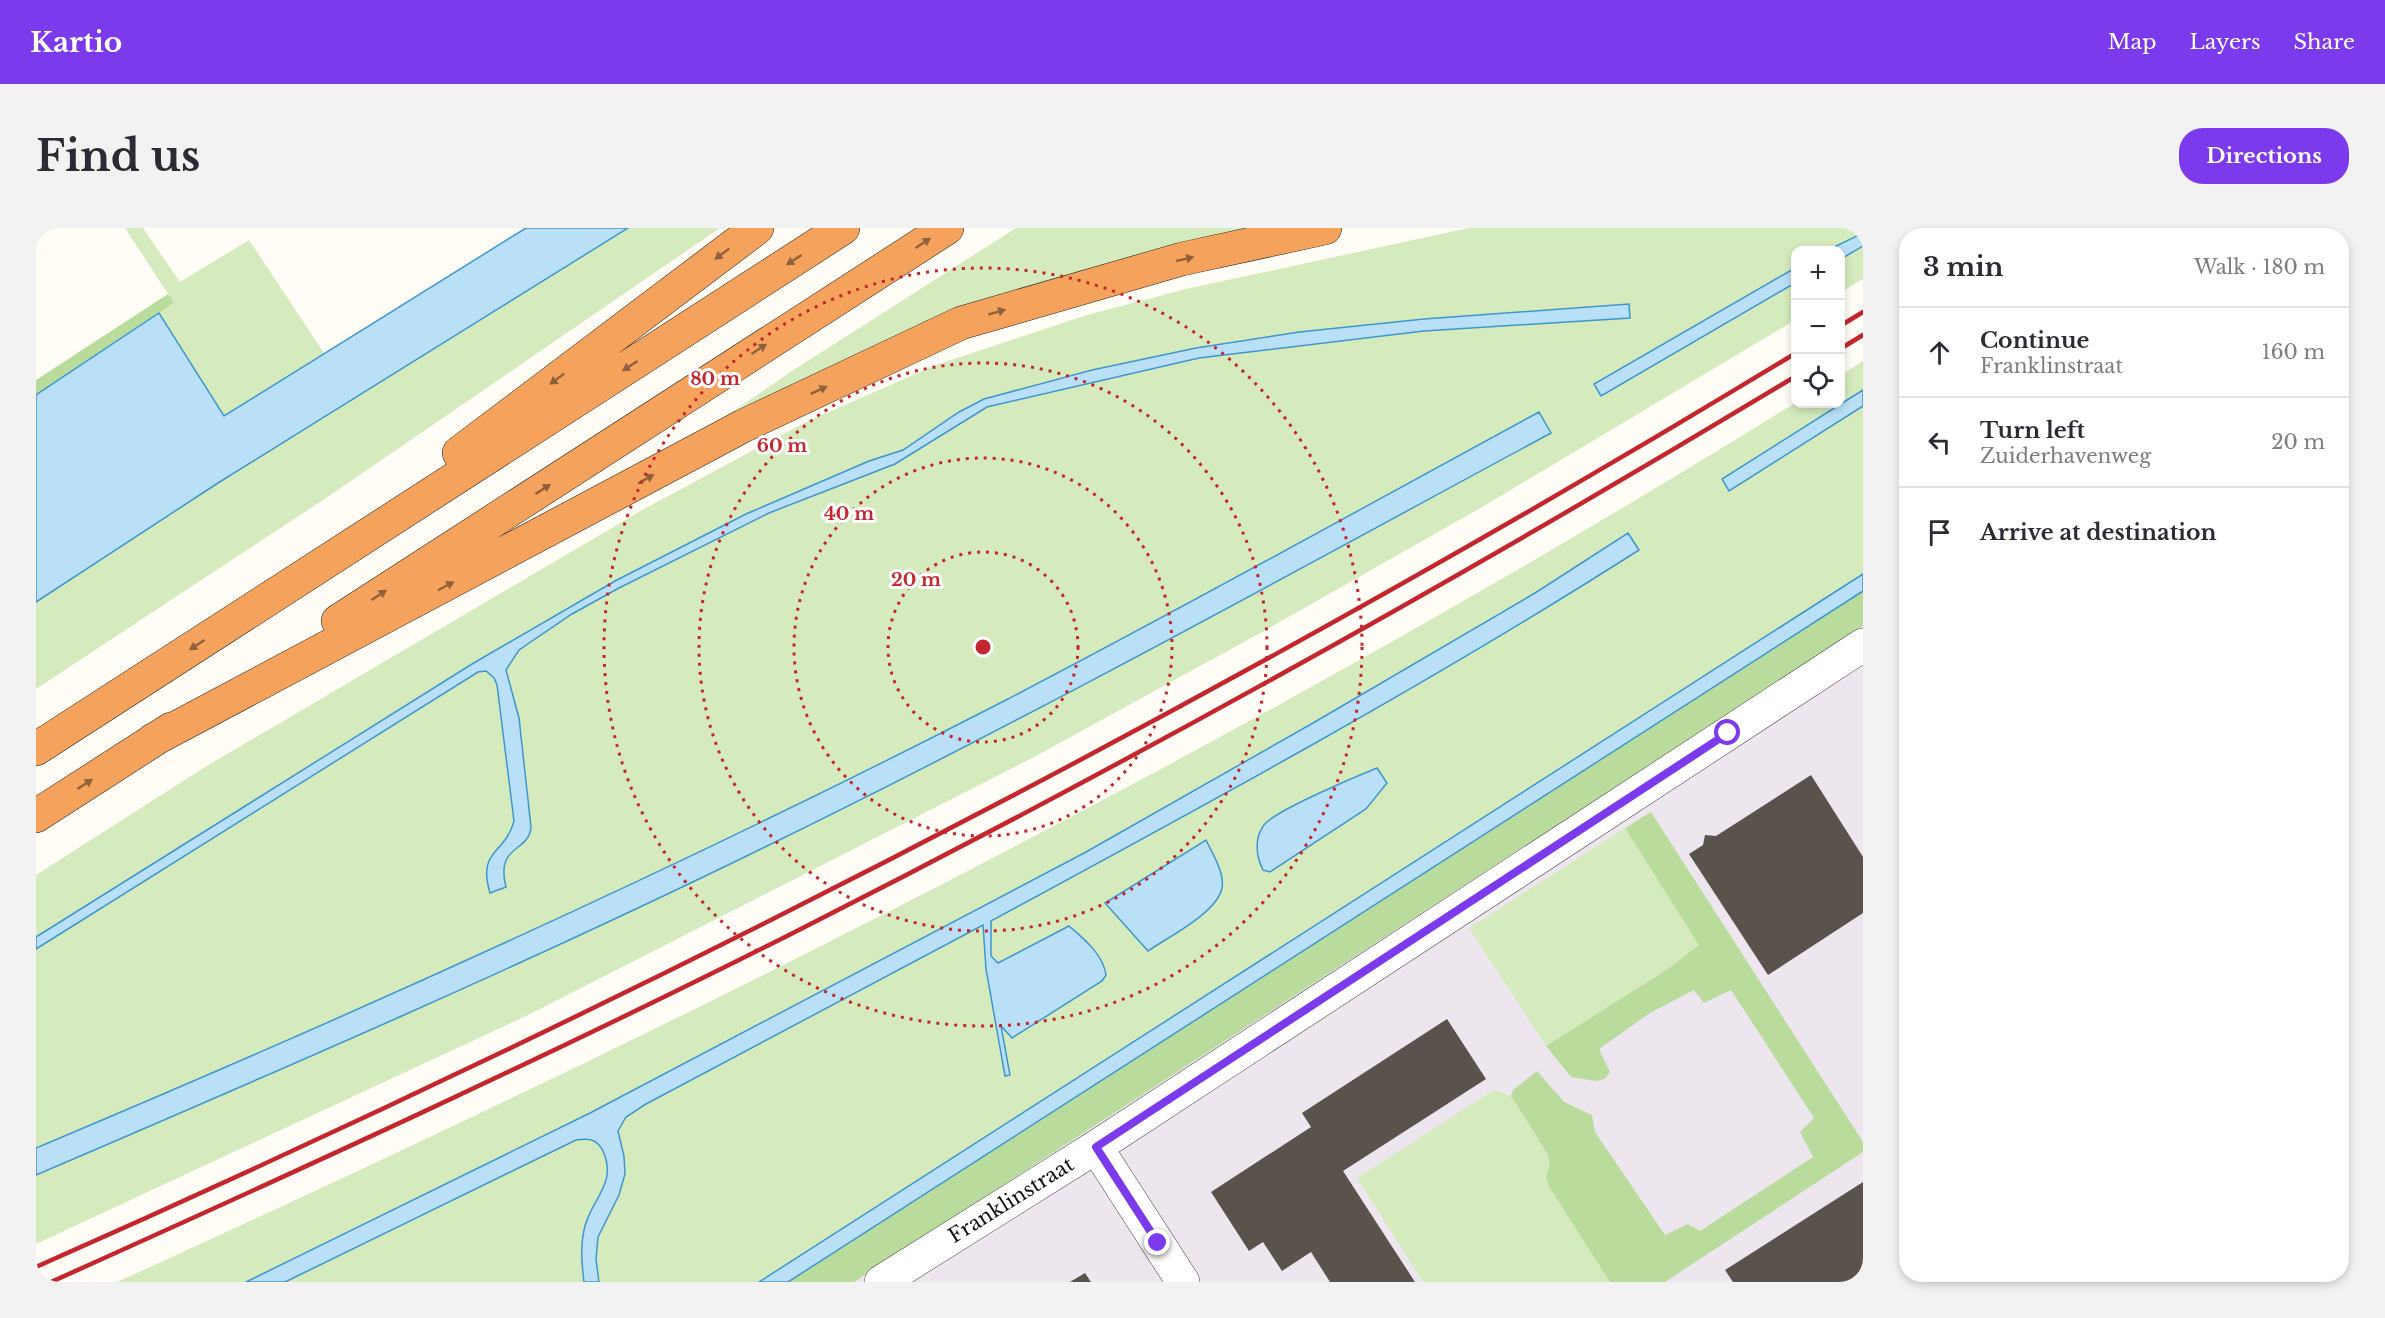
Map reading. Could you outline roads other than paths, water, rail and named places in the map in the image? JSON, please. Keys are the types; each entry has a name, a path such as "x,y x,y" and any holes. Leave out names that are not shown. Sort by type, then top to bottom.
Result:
{"highway":[{"path":"247,613 757,228"},
{"path":"36,748 843,228"},
{"path":"36,816 947,228"},
{"path":"153,740 743,426 962,322 1182,259 1325,228"}],"street":[{"name":"Franklinstraat","path":"881,1282 1096,1147 1863,645"},
{"path":"1096,1147 1184,1282"}],"water":[{"path":"526,228 628,228 218,483 36,602 36,395 159,313 224,416"},
{"path":"1863,233 1863,246 1845,257 1845,246 1836,246"},
{"path":"1791,270 1791,285 1601,396 1594,384"},
{"path":"1629,304 1630,318 1424,331 1199,358 987,407 895,464 769,513 619,588 572,614 519,650 506,670 519,718 531,827 525,841 505,863 506,887 490,893 487,879 490,860 510,832 514,821 497,685 494,678 486,671 478,672 36,949 36,937 472,664 615,581 746,514 869,461 903,450 959,412 984,399 1092,370 1196,348 1299,332 1424,319"},
{"path":"1863,390 1863,406 1729,491 1722,479 1834,408 1845,408 1845,401"},
{"path":"1539,412 1551,433 1159,645 863,799 493,975 36,1175 36,1148 404,989 767,819 1073,665"},
{"path":"1628,533 1639,550 1560,600 1318,742 991,921 991,956 998,963 1069,926 1097,954 1106,975 1102,981 1012,1038 1001,1026 1010,1075 1005,1076 986,969 983,925 646,1104 626,1117 618,1131 624,1156 625,1174 619,1195 598,1237 596,1259 599,1282 584,1282 582,1243 587,1219 605,1183 607,1163 598,1144 585,1139 576,1140 285,1282 246,1282 590,1113 1086,852 1535,593"},
{"path":"1863,574 1863,591 788,1282 759,1282"},
{"path":"1377,768 1387,783 1366,809 1270,872 1263,870 1257,847 1264,825 1283,811"},
{"path":"1206,840 1222,876 1222,888 1218,897 1202,915 1148,951 1105,903"}],"railway":[{"path":"1845,323 1863,312"},
{"path":"1845,346 1863,335"},
{"path":"36,1267 487,1060 710,951 931,838 1150,723 1367,603 1583,480 1794,354"},
{"path":"51,1282 517,1068 701,979 921,868 1174,733 1425,594 1791,379"}]}
